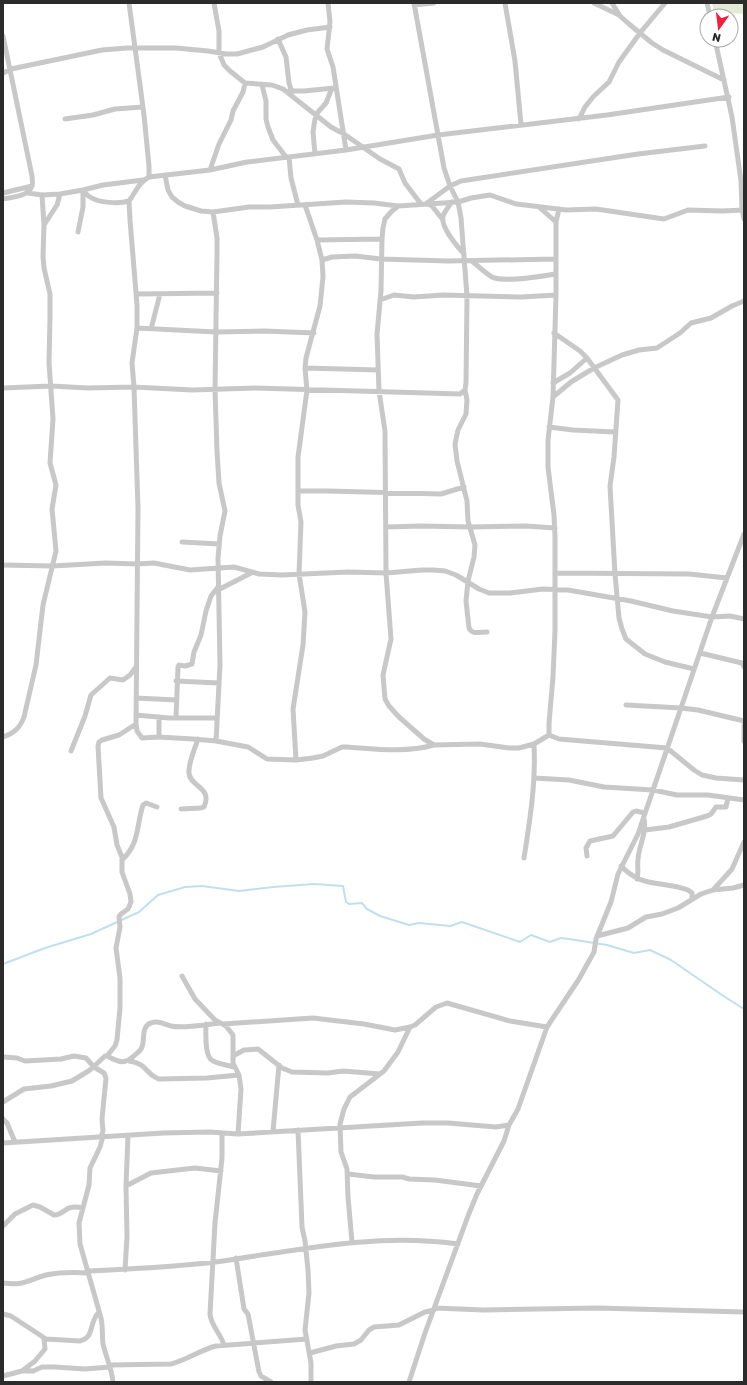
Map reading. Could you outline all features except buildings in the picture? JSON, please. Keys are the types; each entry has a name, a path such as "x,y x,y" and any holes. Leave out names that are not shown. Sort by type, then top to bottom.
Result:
{"street":[{"path":"129,3 143,107 149,177"},
{"path":"214,3 219,31 219,53 224,65 238,79 246,83 276,86 330,127 344,134 362,147 399,169 405,183 424,204 432,206 443,220 452,239 464,254"},
{"path":"328,3 330,26 327,49 333,67 333,88 343,123 346,150"},
{"path":"434,3 414,4 444,168 461,218 467,296 465,390 467,407 466,414 455,438 455,444 457,461 464,487 467,513 474,539 475,551 468,582 466,606 468,628 472,633 487,632"},
{"path":"505,3 515,61 521,125"},
{"path":"594,3 620,16 640,34 663,50 724,80"},
{"path":"612,3 620,16"},
{"path":"579,119 585,107 609,82 620,62 665,3"},
{"path":"3,74 10,69 102,50 135,48 192,49 232,55 263,47 296,32 330,26"},
{"path":"3,36 31,169 32,186 28,193"},
{"path":"278,39 286,57 289,83 292,92"},
{"path":"717,48 729,97 742,181 744,219"},
{"path":"210,170 219,144 231,120 246,83"},
{"path":"262,85 266,101 266,119 268,127 273,140 287,157 298,205"},
{"path":"285,92 333,88"},
{"path":"315,154 313,132 316,115 326,103 333,88"},
{"path":"3,199 28,193 42,195 60,194 103,185 143,180 149,177 210,170 247,162 346,150 438,135 579,119 729,97"},
{"path":"65,118 93,115 115,108 143,107"},
{"path":"424,204 450,186 467,180 638,154 705,146"},
{"path":"165,175 168,190 172,197 178,202 194,210 213,212 249,207 356,202 398,206 455,202 490,195 516,204 566,210 596,210 664,219 688,210 743,210"},
{"path":"143,180 129,201 137,294 137,328 132,363 138,508 136,724 137,731 142,738 159,737 216,741 248,747 267,759 296,760 318,757 347,747 405,750 434,745 480,744 520,748 534,744 549,735"},
{"path":"3,193 32,186"},
{"path":"83,190 89,197 111,203 129,201"},
{"path":"78,232 83,190"},
{"path":"44,225 56,205 60,194"},
{"path":"3,737 16,730 24,717 36,665 41,618 56,551 52,508 56,485 50,463 53,419 49,363 50,294 43,256 44,225 42,195"},
{"path":"443,220 443,216 455,202"},
{"path":"296,760 293,709 303,645 305,612 299,574 301,522 298,505 299,446 307,390 305,368 322,296 323,277 322,260 317,240 305,205"},
{"path":"398,206 385,220 382,239 380,300 377,334 379,391 385,431 386,573 391,639 383,675 385,699 389,706 424,739 434,745"},
{"path":"538,206 556,222"},
{"path":"549,735 553,677 556,589 555,528 548,467 548,440 553,397 556,295 556,222 559,209"},
{"path":"213,212 217,238 215,390 217,466 225,511 219,544 217,569 220,646 216,741"},
{"path":"317,240 382,239"},
{"path":"322,260 342,256 381,259 465,261 556,260"},
{"path":"472,261 491,277 496,279 556,274"},
{"path":"137,294 217,293"},
{"path":"151,329 160,294"},
{"path":"380,300 394,295 414,297 534,297 556,295"},
{"path":"553,397 572,382 594,368 622,355 639,350 657,348 680,333 690,323 711,318 744,301"},
{"path":"137,328 216,332 264,331 314,333"},
{"path":"554,333 580,351 587,358 618,400 614,457 610,486 619,618 626,639 636,648 651,657 694,669"},
{"path":"553,383 570,373 587,358"},
{"path":"305,368 378,370"},
{"path":"3,388 51,386 88,388 134,387 192,390 255,388 460,394 465,390"},
{"path":"549,427 615,432"},
{"path":"299,491 441,494 464,487"},
{"path":"386,527 526,526 555,528"},
{"path":"408,1382 458,1244 481,1186 509,1125 518,1110 547,1027 579,979 594,952 597,938 611,902 621,866 638,834 645,816 712,617 744,534"},
{"path":"182,542 219,544"},
{"path":"3,565 52,566 106,563 154,563 190,570 234,567 264,574 348,572 386,573 440,570 456,575 478,589 489,592 499,593 556,589 580,591 673,611 712,617 730,616 744,619"},
{"path":"176,718 177,670 179,665 185,666 192,664 194,652 201,635 211,596 218,589 253,572"},
{"path":"555,573 689,574 727,578"},
{"path":"700,653 742,663 744,667"},
{"path":"71,751 91,696 110,678 123,680 136,667"},
{"path":"176,681 219,683"},
{"path":"136,698 176,700"},
{"path":"626,705 698,710 744,721"},
{"path":"136,715 176,718 216,718"},
{"path":"159,737 160,717"},
{"path":"3,1102 24,1089 51,1086 79,1078 102,1058 107,1056 115,1046 117,1040 120,1008 120,978 116,948 120,927 119,917 128,909 131,902 130,894 122,872 121,854 117,845 114,827 101,798 98,746 102,740 119,735 136,724"},
{"path":"744,725 744,741"},
{"path":"549,735 559,739 667,748 702,775 728,780 744,780"},
{"path":"181,808 201,808 206,803 205,793 200,786 193,782 189,773 198,739"},
{"path":"524,858 534,778 534,744"},
{"path":"534,778 569,780 604,787 653,790 677,795 700,795 744,800"},
{"path":"645,830 669,827 707,816 712,814 716,807 726,807 728,798"},
{"path":"122,860 129,852 136,838 143,806 146,803 157,807"},
{"path":"587,856 586,848 590,842 613,836 633,812 636,811 645,816"},
{"path":"637,878 638,859 645,830 645,816"},
{"path":"713,890 732,869 744,842"},
{"path":"621,866 630,874 650,883 688,890 692,893 692,899"},
{"path":"597,938 628,928 646,917 678,908 701,894 713,890 730,889 744,885"},
{"path":"182,976 195,999 215,1020 222,1023 230,1030 232,1035 234,1067 238,1075 241,1089 238,1134"},
{"path":"128,1061 141,1049 145,1026 149,1023 158,1021 175,1027 314,1018 364,1024 395,1030 410,1028 436,1007 447,1003 510,1021 547,1027"},
{"path":"206,1024 206,1044 209,1059 234,1067"},
{"path":"352,1242 348,1197 348,1169 341,1152 340,1124 342,1115 350,1097 381,1074 398,1052 410,1028"},
{"path":"233,1056 244,1050 258,1048 285,1070 295,1073 343,1071 381,1074"},
{"path":"3,1063 5,1058 17,1058 24,1061 39,1061 78,1056 86,1058 104,1073 106,1078 102,1114 102,1137 100,1147 90,1168 89,1185 79,1223 79,1236 87,1272 103,1329 103,1343 113,1382"},
{"path":"107,1056 116,1061 128,1061 141,1064 153,1076 159,1079 207,1078 238,1075"},
{"path":"273,1131 279,1065"},
{"path":"3,1119 9,1126 15,1142"},
{"path":"3,1143 184,1132 238,1134 422,1123 448,1123 496,1127 509,1125"},
{"path":"496,1127 502,1131 505,1136"},
{"path":"298,1130 302,1227 306,1248 309,1293 305,1330 310,1353 311,1382"},
{"path":"222,1134 221,1171 215,1223 214,1262 210,1304 211,1320 220,1334 224,1345"},
{"path":"125,1270 127,1237 126,1186 128,1135"},
{"path":"126,1186 151,1172 195,1168 221,1171"},
{"path":"348,1174 374,1177 402,1177 409,1180 435,1180 481,1186"},
{"path":"3,1226 15,1214 33,1205 40,1207 54,1215 61,1214 65,1210 72,1207 82,1208"},
{"path":"3,1283 21,1284 40,1277 66,1272 125,1270 214,1262 352,1242 410,1240 458,1244"},
{"path":"236,1258 244,1309 248,1314 259,1372 271,1382"},
{"path":"310,1353 336,1346 354,1344 361,1340 374,1326 399,1325 434,1309 484,1310 597,1308 744,1312"},
{"path":"3,1314 11,1316 44,1339 73,1341 86,1340 89,1336 94,1319 99,1312"},
{"path":"22,1371 44,1351 46,1346 44,1339"},
{"path":"3,1376 22,1371 33,1371 42,1367 85,1369 110,1366 171,1364 184,1360 210,1348 224,1345 307,1339"}],"green space":[{"path":"712,3 744,3 744,14 739,14 739,8 713,8"}],"waterway":[{"path":"3,964 45,948 91,934 139,912 158,895 185,887 202,886 239,891 314,884 343,886 346,902 349,904 362,903 367,909 380,916 409,925 419,923 450,926 462,922 520,942 531,935 550,942 561,938 569,939 607,945 634,953 650,950 671,960 744,1009"}]}
